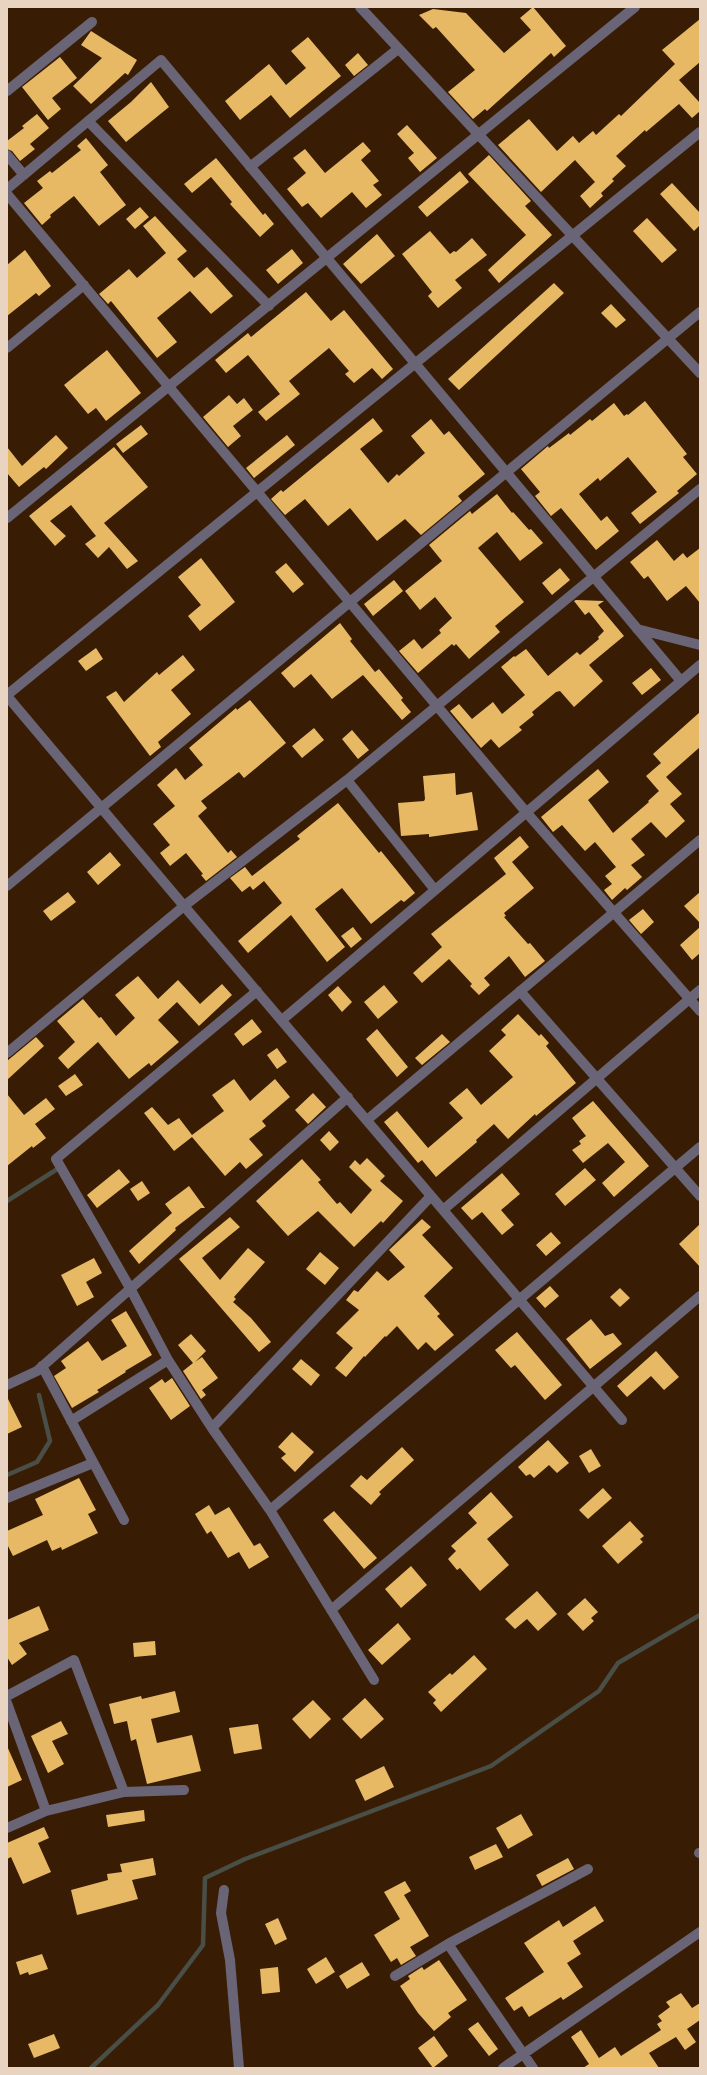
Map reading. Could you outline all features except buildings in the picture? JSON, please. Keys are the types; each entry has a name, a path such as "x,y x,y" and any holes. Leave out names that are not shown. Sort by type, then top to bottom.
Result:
{"street":[{"path":"360,7 700,373"},
{"path":"7,518 636,7"},
{"path":"7,91 92,22"},
{"path":"250,167 398,49"},
{"path":"7,189 161,60 681,681"},
{"path":"88,121 269,306"},
{"path":"622,1420 7,696 700,132"},
{"path":"7,155 24,175"},
{"path":"7,194 526,812 700,1011"},
{"path":"7,348 84,285"},
{"path":"7,886 507,474 700,312"},
{"path":"7,1053 184,906 347,780 700,489"},
{"path":"637,629 700,645"},
{"path":"282,1020 700,665"},
{"path":"347,780 435,890"},
{"path":"367,1120 613,911 700,840"},
{"path":"443,1210 700,990"},
{"path":"257,991 56,1159 130,1288 168,1360 212,1428 270,1510 374,1680"},
{"path":"520,991 700,1196"},
{"path":"7,1385 37,1371 348,1098"},
{"path":"270,1510 700,1147"},
{"path":"212,1428 431,1196"},
{"path":"331,1610 700,1296"},
{"path":"71,1421 168,1360"},
{"path":"42,1366 124,1520"},
{"path":"7,1498 93,1463"},
{"path":"7,1696 74,1660 124,1792"},
{"path":"7,1702 46,1811"},
{"path":"7,1828 46,1811 124,1792 184,1790"},
{"path":"395,1976 448,1944 588,1869"},
{"path":"224,1890 221,1913 230,1960 239,2068"},
{"path":"503,2068 700,1932"},
{"path":"448,1944 533,2068"}],"waterway":[{"path":"7,1201 59,1168"},
{"path":"7,1475 37,1462 50,1441 39,1395"},
{"path":"91,2068 158,2005 203,1945 205,1878 245,1859 491,1766 599,1691 618,1663 700,1615"}]}
